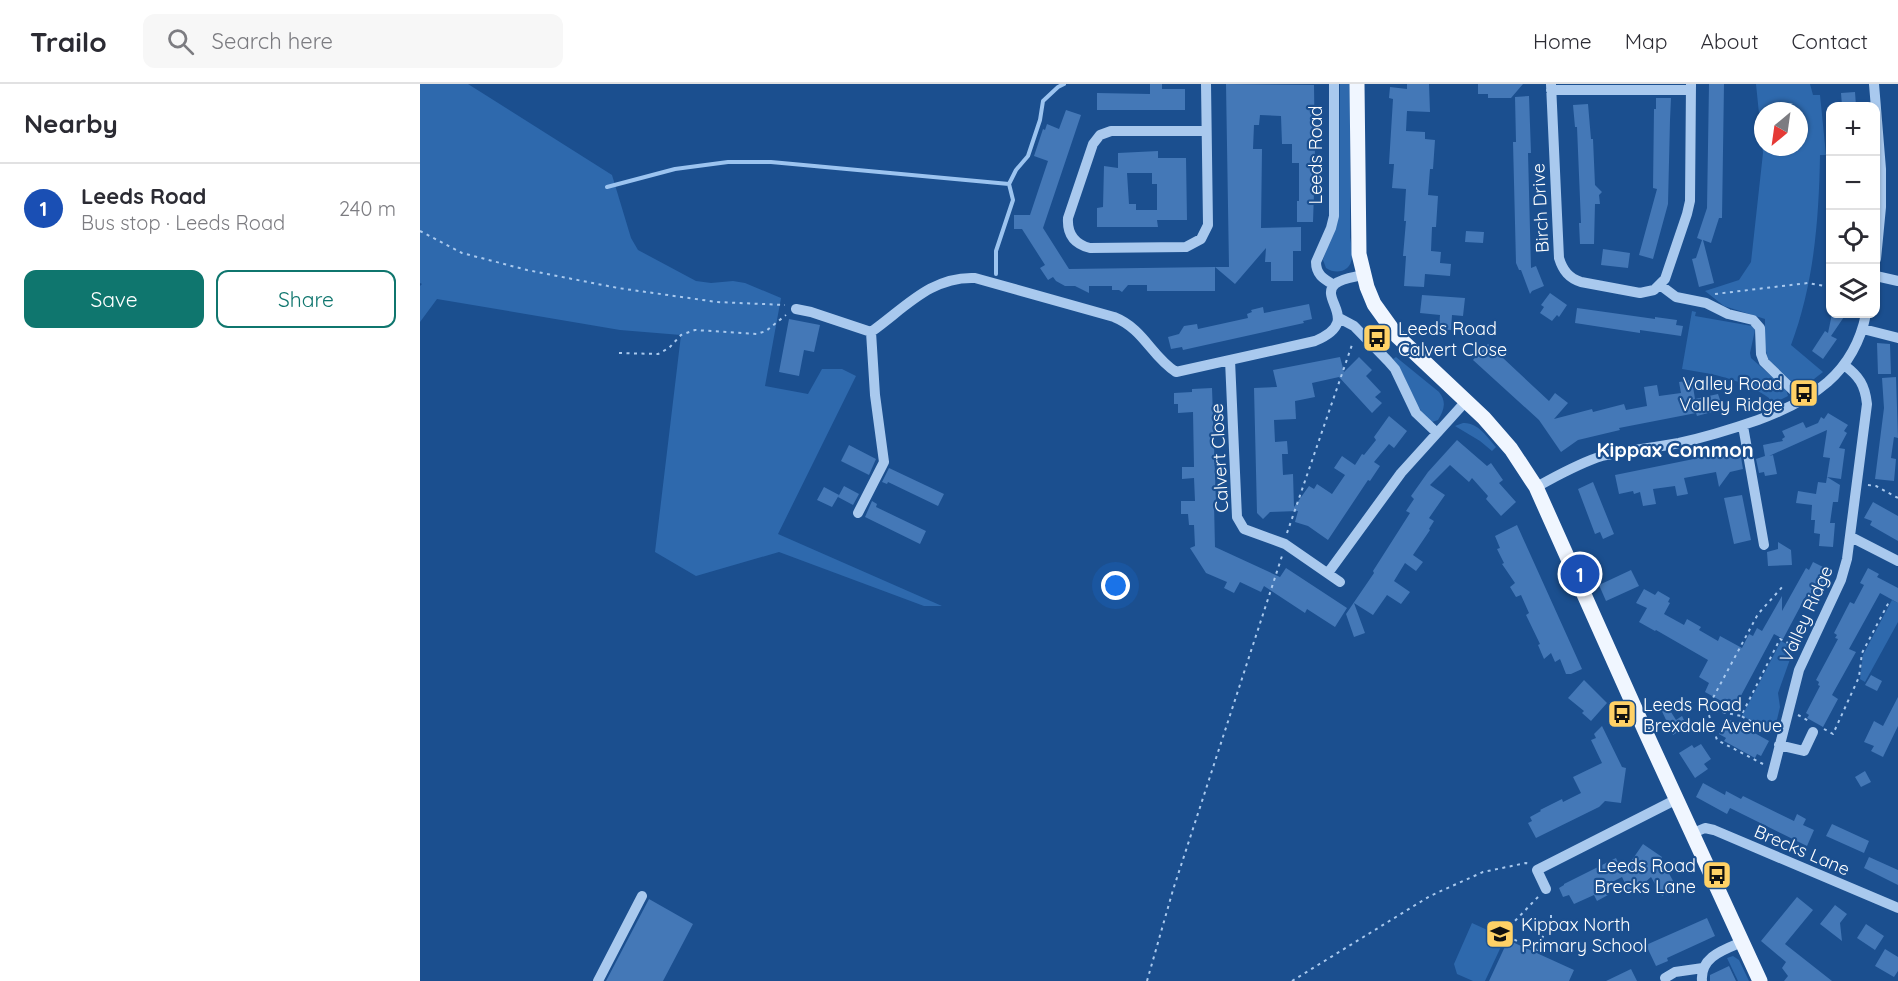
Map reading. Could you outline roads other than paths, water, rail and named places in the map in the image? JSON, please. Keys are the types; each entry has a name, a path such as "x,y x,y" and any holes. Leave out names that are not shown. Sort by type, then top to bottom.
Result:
{"main road":[{"path":"1357,84 1359,254 1363,275 1374,304 1397,336 1467,400 1511,449 1536,487 1760,981"}],"street":[{"path":"1206,84 1208,225 1201,239 1186,247 1090,248 1082,246 1070,235 1067,226 1068,218 1093,144 1100,135 1111,131 1206,130"},
{"name":"Leeds Road","path":"1334,84 1334,216 1316,267 1321,277 1334,285"},
{"path":"1874,84 1881,169 1880,216"},
{"path":"1551,87 1691,87 1688,214 1668,273 1660,285 1676,297 1706,299 1728,314 1757,323 1761,332 1761,354 1764,362 1803,400"},
{"name":"Birch Drive","path":"1551,87 1558,258 1561,267 1573,279 1581,282 1640,293 1654,290 1660,285"},
{"path":"871,332 925,290 955,278 975,278 1123,321 1139,333 1167,366 1176,372 1315,341 1329,333 1339,318 1331,297 1334,285 1341,280 1363,275"},
{"path":"1880,277 1898,281"},
{"path":"796,309 871,332"},
{"path":"1339,318 1358,329 1395,369 1416,413 1437,433"},
{"path":"1536,487 1564,471 1601,457 1723,433 1778,413 1803,400 1830,381 1855,348 1865,318"},
{"path":"1863,329 1898,338"},
{"path":"858,513 884,462 875,395 871,332"},
{"name":"Calvert Close","path":"1230,360 1237,517 1244,528 1285,544 1340,582"},
{"name":"Valley Ridge","path":"1773,772 1799,670 1841,580 1851,537 1867,404 1862,382 1844,365"},
{"path":"1328,573 1401,473 1467,400"},
{"path":"1743,426 1764,545"},
{"path":"1851,537 1898,561"},
{"path":"1780,741 1804,751 1817,728"},
{"path":"1544,891 1537,870 1677,799"},
{"name":"Brecks Lane","path":"1693,833 1705,828 1714,830 1898,908"},
{"path":"598,981 642,896"},
{"path":"1701,981 1703,968 1712,956 1742,942"},
{"path":"1665,978 1675,972 1703,968"}],"waterway":[{"path":"1009,184 1016,170 1028,156 1040,120 1043,101 1064,84"},
{"path":"607,187 675,169 728,162 771,162 1009,184"},
{"path":"996,274 996,251 1013,200 1009,184"}],"place":[{"name":"Leeds Road Calvert Close","path":"1377,338"},
{"name":"Valley Road Valley Ridge","path":"1804,393"},
{"name":"Leeds Road","path":"1580,574"},
{"name":"Leeds Road Brexdale Avenue","path":"1622,714"},
{"name":"Leeds Road Brecks Lane","path":"1717,875"},
{"name":"Kippax North Primary School","path":"1500,934"}],"district":[{"name":"Kippax Common","path":"1675,449"}]}
